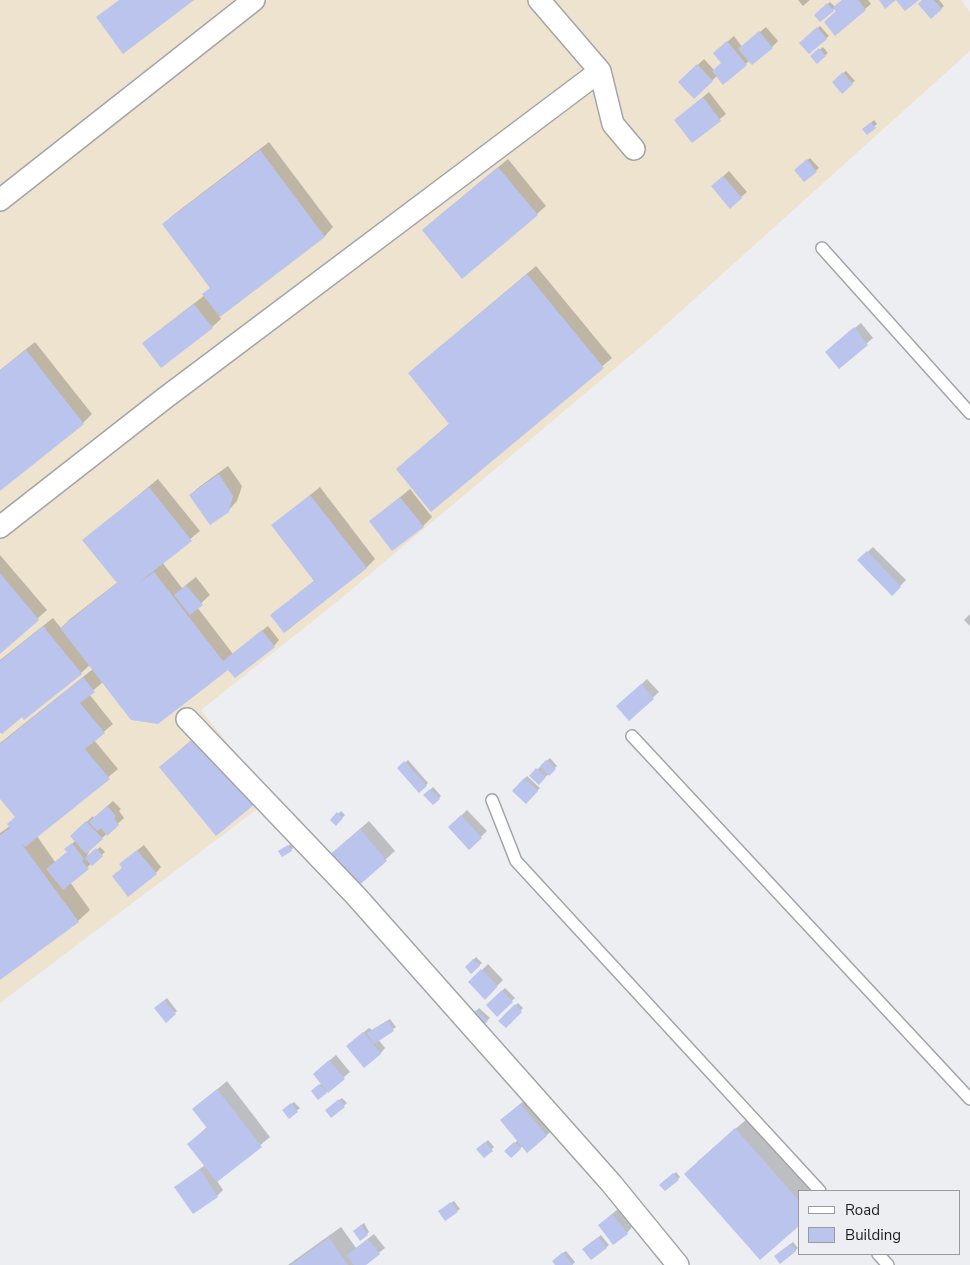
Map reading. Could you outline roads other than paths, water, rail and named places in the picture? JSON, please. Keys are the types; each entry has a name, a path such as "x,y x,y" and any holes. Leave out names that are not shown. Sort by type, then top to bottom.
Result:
{"street":[{"path":"0,200 254,0"},
{"path":"539,0 600,71 613,124 634,149"},
{"path":"0,527 172,392 600,71"},
{"path":"188,719 356,896 611,1183 678,1265"}],"lane":[{"path":"822,248 970,413"},
{"path":"632,736 970,1099"},
{"path":"492,800 516,861 819,1190"},
{"path":"879,1255 888,1265"}]}
